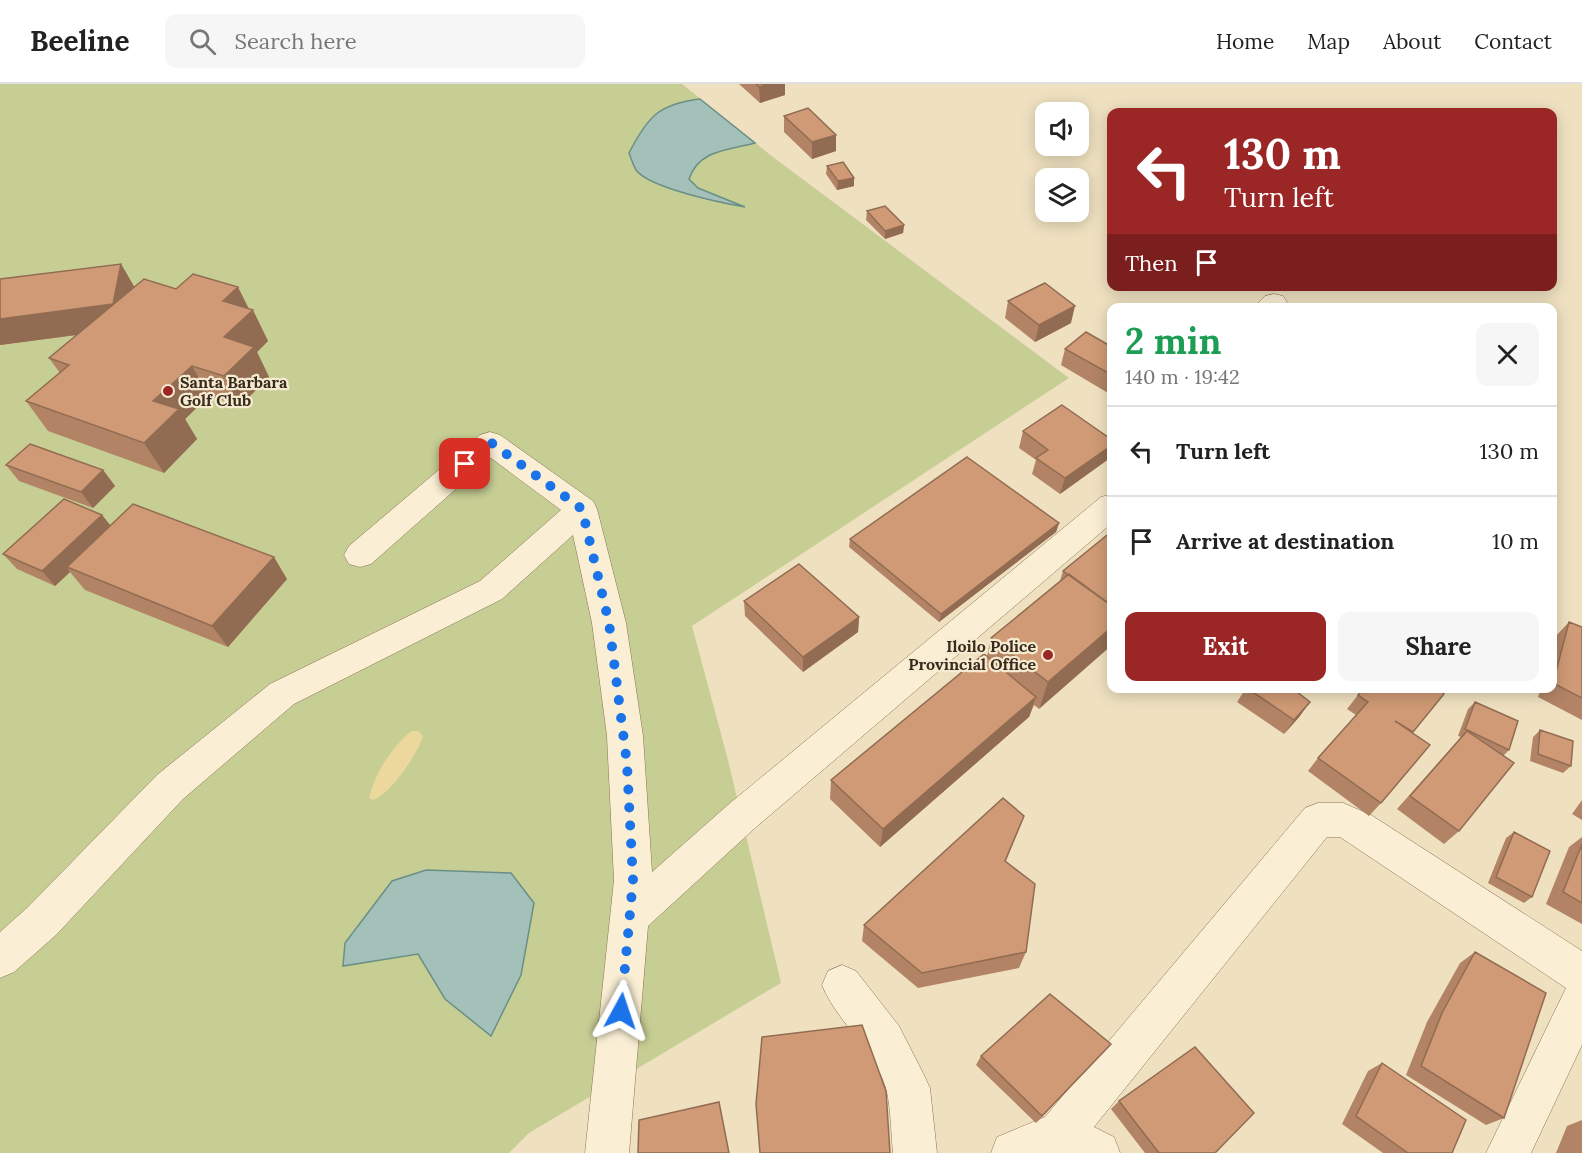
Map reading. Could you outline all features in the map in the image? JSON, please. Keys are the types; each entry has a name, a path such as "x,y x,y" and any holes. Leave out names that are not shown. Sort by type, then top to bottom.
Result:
{"street":[{"path":"360,555 490,442 582,509 609,623 625,736 633,880 608,1153"},
{"path":"0,958 42,921 170,787 282,694 491,590 582,509"},
{"path":"630,917 742,816 1107,509"},
{"path":"1013,1153 1031,1148 1080,1143 1318,820 1343,820 1358,827 1582,975"},
{"path":"842,985 884,1041 908,1088 915,1153"},
{"path":"1508,1153 1582,1000"}],"green space":[{"path":"0,84 682,84 773,157 1069,378 692,626 728,760 781,983 529,1133 509,1153 0,1153"}],"sand":[{"path":"411,731 418,731 423,736 416,752 395,783 372,800 369,798 380,770 390,753"}],"water":[{"path":"700,99 755,143 708,156 694,169 689,179 698,188 745,207 670,189 643,177 633,164 629,153 642,130 656,114 674,104"},
{"path":"426,870 511,873 534,903 521,975 491,1036 445,999 418,954 343,966 345,943 392,881"}],"building":[{"path":"808,108 836,135 812,142 784,116"},
{"path":"843,162 854,178 838,181 827,166"},
{"path":"885,206 904,225 885,231 867,211"},
{"path":"121,264 113,304 0,319 0,279"},
{"name":"Santa Barbara Golf Club","path":"193,274 238,287 223,301 253,310 224,337 254,347 224,376 192,366 153,401 179,409 144,443 26,401 69,365 49,358 144,279 176,289"},
{"path":"1045,283 1075,306 1039,325 1008,301"},
{"path":"1086,332 1107,344 1107,372 1065,349"},
{"path":"1062,405 1107,436 1107,449 1065,478 1036,458 1048,450 1023,431"},
{"path":"30,444 103,470 81,492 6,465"},
{"path":"967,457 1059,523 941,614 850,539"},
{"path":"64,499 102,515 42,571 3,554"},
{"path":"133,504 274,557 212,626 67,567"},
{"path":"1107,535 1107,602 1063,571"},
{"path":"799,564 859,617 803,657 744,601"},
{"path":"1069,574 1107,602 1107,631 1048,682 991,638"},
{"path":"1569,622 1582,627 1582,698 1557,685 1557,668"},
{"path":"984,654 1036,697 883,829 831,780"},
{"path":"1254,693 1299,693 1310,702 1294,720"},
{"path":"1360,693 1444,694 1413,732 1395,721 1430,745 1381,803 1318,758 1368,702 1358,695"},
{"path":"1475,702 1518,721 1509,750 1465,729"},
{"path":"1540,730 1573,741 1571,766 1538,754"},
{"path":"1467,731 1514,763 1459,831 1410,796"},
{"path":"1003,798 1024,816 1005,861 1035,884 1026,952 922,973 864,925"},
{"path":"1514,832 1550,851 1532,897 1496,877"},
{"path":"1582,844 1582,903 1563,892"},
{"path":"1475,952 1546,993 1504,1118 1421,1066 1442,1013"},
{"path":"1050,994 1111,1044 1042,1116 981,1056"},
{"path":"862,1025 886,1091 890,1153 760,1153 756,1104 762,1037"},
{"path":"1195,1047 1254,1113 1215,1153 1159,1153 1119,1101"},
{"path":"1382,1063 1466,1120 1452,1153 1408,1153 1356,1116"},
{"path":"719,1102 729,1153 638,1153 639,1120"}],"place":[{"name":"Santa Barbara Golf Club","path":"168,391"},
{"name":"Iloilo Police Provincial Office","path":"1048,655"}],"route":[{"path":"465,464 490,442 582,509 609,623 625,736 633,880 621,1011"}]}
